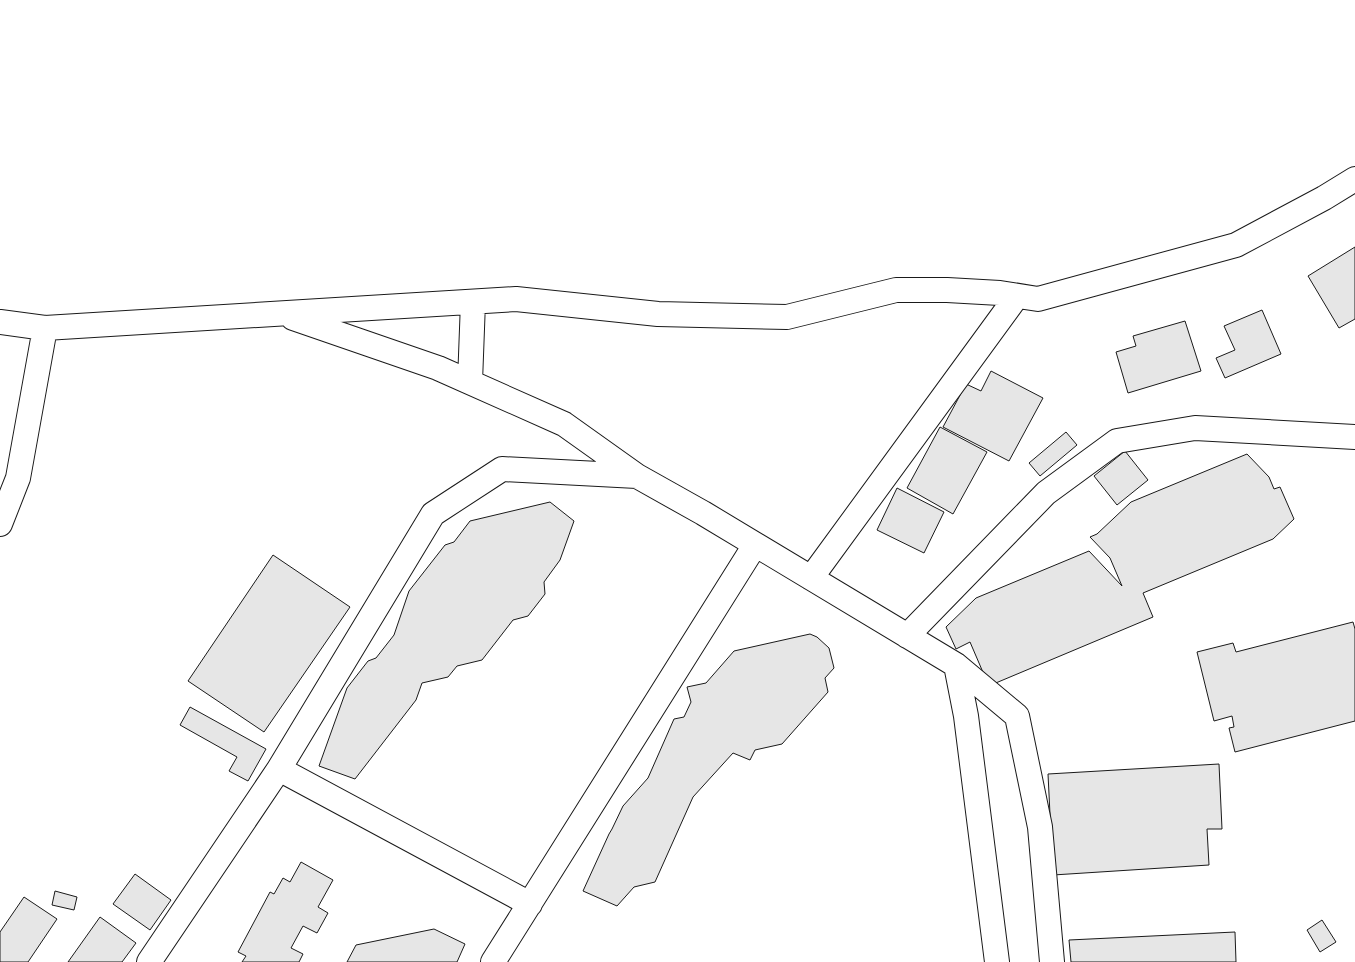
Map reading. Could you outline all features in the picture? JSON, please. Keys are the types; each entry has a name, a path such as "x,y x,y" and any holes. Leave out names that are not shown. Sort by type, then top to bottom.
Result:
{"street":[{"path":"0,322 45,328 516,299 658,314 787,317 896,290 947,290 1038,299 1236,245 1324,198 1355,179"},
{"path":"811,578 1017,296"},
{"path":"470,382 473,302"},
{"path":"283,314 438,368 564,424 637,476 956,665 1017,716 1040,827 1052,962"},
{"path":"0,524 18,478 45,328"},
{"path":"907,636 1046,493 1117,442 1195,428 1355,437"},
{"path":"149,962 280,769 433,514 502,469 637,476"},
{"path":"493,962 755,545"},
{"path":"956,665 966,716 997,962"},
{"path":"280,769 530,904"}],"building":[{"path":"1355,247 1355,319 1339,328 1308,276"},
{"path":"1262,310 1281,354 1225,378 1216,358 1235,350 1224,326"},
{"path":"1185,321 1201,371 1128,393 1116,352 1136,346 1133,336"},
{"path":"991,371 1043,398 1009,461 943,427 966,384 981,391"},
{"path":"940,427 987,452 953,514 907,488"},
{"path":"1066,432 1077,445 1040,476 1029,463"},
{"path":"1125,451 1148,480 1117,505 1094,476"},
{"path":"1247,454 1269,477 1274,489 1280,487 1294,519 1273,539 1143,593 1153,617 991,685 985,677 970,642 956,649 946,627 976,598 1089,551 1122,586 1110,558 1090,537 1097,534 1131,502"},
{"path":"897,488 944,512 924,553 877,530"},
{"path":"550,502 574,521 560,560 544,582 545,594 528,616 513,620 482,660 457,666 448,677 422,683 416,700 355,779 319,766 347,688 368,661 376,658 394,635 409,591 445,545 454,542 470,521"},
{"path":"273,555 350,607 264,732 188,681"},
{"path":"1353,622 1355,629 1355,721 1235,752 1229,728 1234,727 1232,716 1214,721 1197,652 1233,643 1236,652"},
{"path":"810,634 817,637 829,648 834,668 825,678 828,692 782,744 755,750 750,760 733,753 693,797 655,882 634,887 617,906 583,891 623,806 648,778 674,719 684,717 691,702 687,687 706,683 734,651"},
{"path":"190,707 266,749 248,781 229,771 237,757 180,725"},
{"path":"1219,764 1222,829 1207,829 1209,865 1053,875 1048,774"},
{"path":"301,862 333,880 318,907 328,913 317,933 303,926 291,948 303,954 299,962 242,962 246,956 238,952 270,892 274,894 283,878 290,882"},
{"path":"135,874 171,900 150,930 113,904"},
{"path":"55,891 77,897 74,910 52,905"},
{"path":"24,897 57,919 28,962 0,962 0,932"},
{"path":"100,917 136,943 122,962 68,962"},
{"path":"1322,920 1336,942 1320,952 1307,930"},
{"path":"434,929 465,944 457,962 347,962 356,945"},
{"path":"1235,932 1236,962 1071,962 1069,940"}]}
